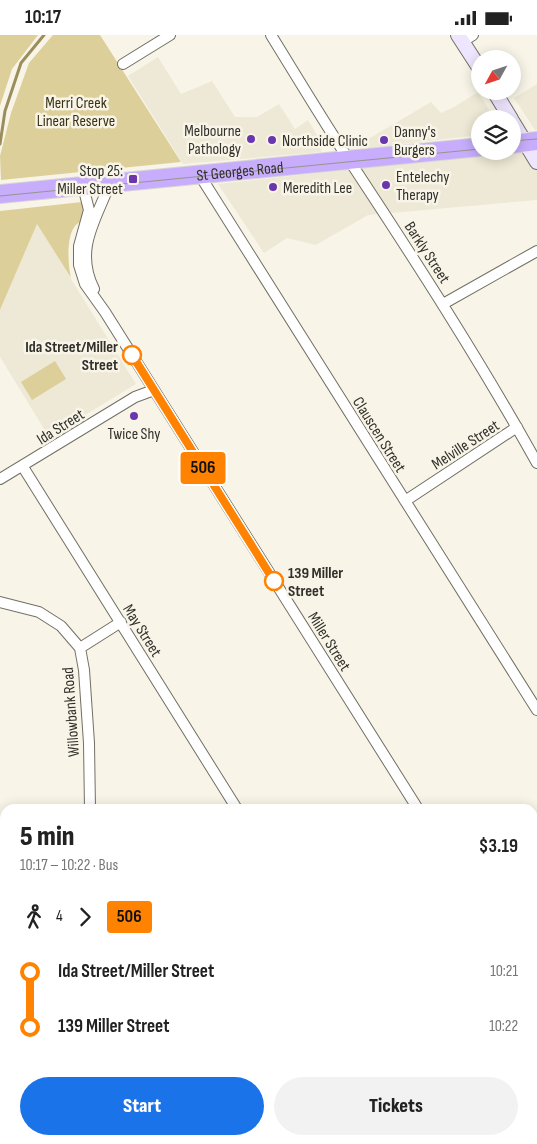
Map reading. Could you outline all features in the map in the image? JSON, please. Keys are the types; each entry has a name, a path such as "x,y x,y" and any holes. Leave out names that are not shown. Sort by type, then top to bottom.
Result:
{"highway":[{"name":"St Georges Road","path":"0,194 471,148"}],"street":[{"path":"123,64 170,35"},
{"name":"Barkly Street","path":"271,35 349,160 443,304 537,463"},
{"path":"465,37 471,50"},
{"path":"525,142 537,162"},
{"name":"Clauscen Street","path":"199,174 537,710"},
{"name":"Miller Street","path":"105,312 90,278 86,249 90,229 110,183"},
{"name":"Miller Street","path":"83,186 89,211 79,246 79,265 85,284 105,312 415,804"},
{"path":"443,304 537,251"},
{"name":"Ida Street","path":"0,479 23,467 152,387"},
{"name":"Melville Street","path":"405,501 517,427"},
{"name":"May Street","path":"23,467 234,804"},
{"name":"Willowbank Road","path":"0,602 39,612 61,626 80,648 84,670 89,743 90,804"},
{"path":"80,648 121,622"}],"shaded area":[{"path":"158,57 181,94 212,81 235,117 257,117 279,104 295,129 308,120 323,145 321,152 183,164 128,76"},
{"path":"537,84 537,130 535,130 515,100 521,100 521,94"},
{"path":"471,96 471,100 483,100 489,110 471,110 471,136 360,149 358,145 431,102 441,113"},
{"path":"537,149 537,200 368,215 316,245 287,238 264,253 218,184 471,156 471,160 521,160 521,151"},
{"path":"37,224 136,384 49,437 0,357 0,310"}],"green space":[{"path":"0,35 38,35 12,69 0,106"},
{"name":"Merri Creek Linear Reserve","path":"53,35 100,35 181,162 1,180 0,156 11,113 29,63"},
{"path":"82,202 84,219 75,226 70,237 69,266 71,278 37,224 0,310 0,211"},
{"path":"55,361 66,379 32,400 21,382"}],"waterway":[{"path":"0,144 5,111 21,63 44,35"}],"tram line":[{"path":"521,140 537,139"},
{"path":"0,196 471,150"}],"bus line":[{"name":"506","path":"132,355 274,581"}],"place":[{"name":"Melbourne Pathology","path":"251,139"},
{"name":"Northside Clinic","path":"272,140"},
{"name":"Danny's Burgers","path":"384,140"},
{"name":"Stop 25: Miller Street","path":"133,179"},
{"name":"Entelechy Therapy","path":"386,185"},
{"name":"Meredith Lee","path":"273,187"},
{"name":"Ida Street/Miller Street","path":"132,355"},
{"name":"Twice Shy","path":"134,416"},
{"name":"139 Miller Street","path":"274,581"}]}
